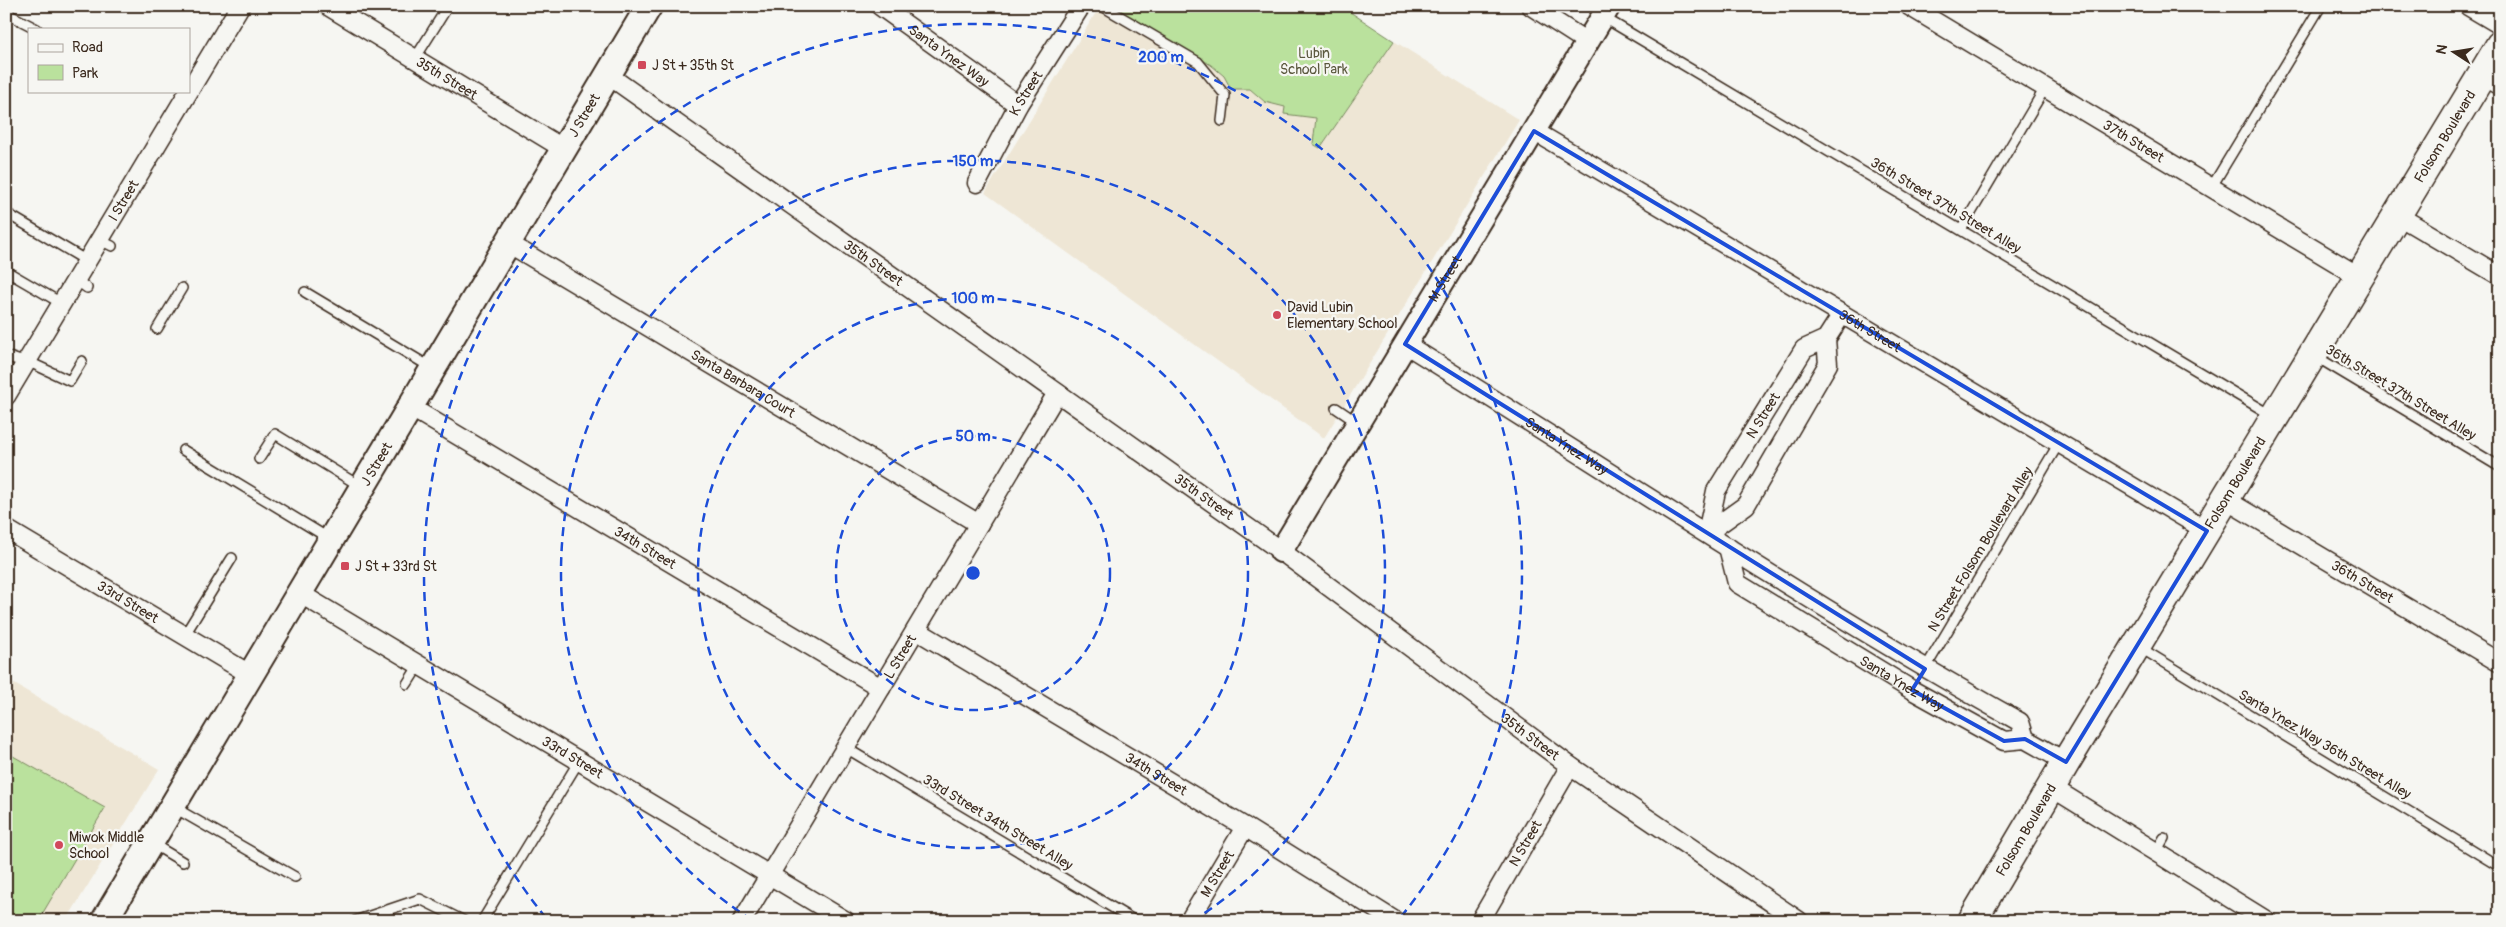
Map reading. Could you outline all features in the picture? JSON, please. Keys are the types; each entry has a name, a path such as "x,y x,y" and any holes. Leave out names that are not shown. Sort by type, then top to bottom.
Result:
{"main road":[{"name":"J Street","path":"104,921 649,6"},
{"name":"Folsom Boulevard","path":"1972,921 2066,762 2398,215 2490,86 2500,46"}],"street":[{"name":"I Street","path":"6,396 61,303 81,284 87,261 106,243 240,6"},
{"name":"35th Street","path":"328,6 564,149"},
{"name":"Santa Ynez Way","path":"880,6 1018,105"},
{"name":"K Street","path":"978,183 1018,105 1081,6"},
{"path":"1531,6 1587,42"},
{"name":"37th Street","path":"1909,6 2360,277"},
{"path":"2468,6 2500,25"},
{"name":"M Street","path":"1281,551 1606,12"},
{"name":"35th Street","path":"608,75 1281,551 1570,766 1799,921"},
{"name":"36th Street","path":"1534,131 2207,531"},
{"path":"2398,215 2500,276"},
{"name":"Santa Barbara Court","path":"508,243 979,524"},
{"path":"1707,533 1746,505 1828,364 1826,339 1842,314"},
{"name":"N Street","path":"1707,533 1716,491 1804,349 1826,339"},
{"name":"Santa Ynez Way","path":"1406,344 1728,548 1925,669 2020,722 2025,739"},
{"name":"L Street","path":"742,921 1057,392"},
{"name":"34th Street","path":"410,407 881,688"},
{"name":"36th Street","path":"2226,500 2500,663"},
{"name":"33rd Street","path":"6,529 251,675"},
{"name":"Santa Ynez Way","path":"1728,548 1737,583 1912,690 2004,741 2025,739 2066,762"},
{"name":"33rd Street","path":"299,593 846,921"},
{"name":"34th Street","path":"916,630 1245,827 1395,921"},
{"path":"1912,690 1925,669"},
{"name":"N Street","path":"1480,921 1570,766"},
{"path":"2051,787 2160,845 2267,921"},
{"name":"M Street","path":"1189,921 1245,827"}],"lane":[{"path":"416,58 448,6"},
{"path":"1102,6 1198,62 1225,95 1222,121"},
{"path":"2211,188 2321,6"},
{"name":"36th Street 37th Street Alley","path":"1606,12 1960,230 2275,417"},
{"path":"6,13 35,28"},
{"path":"1960,230 2045,88"},
{"path":"6,213 87,261"},
{"path":"6,271 61,303"},
{"path":"158,329 182,288"},
{"path":"305,292 433,369"},
{"name":"36th Street 37th Street Alley","path":"2313,355 2500,467"},
{"path":"6,356 27,362 70,381 82,361"},
{"path":"1336,408 1358,423"},
{"path":"259,459 275,434 362,487"},
{"name":"N Street Folsom Boulevard Alley","path":"1925,669 2059,443"},
{"path":"183,450 331,539"},
{"path":"184,636 232,558"},
{"name":"Santa Ynez Way 36th Street Alley","path":"2137,646 2500,867"},
{"path":"407,684 418,665"},
{"name":"33rd Street 34th Street Alley","path":"846,748 1136,921"},
{"path":"482,921 579,761"},
{"path":"172,806 295,877"},
{"path":"150,843 183,862"},
{"path":"355,921 420,899 464,921"}],"highlighted area":[{"path":"1534,131 2207,531 2066,762 2025,739 2004,741 1912,690 1925,669 1405,344"}],"shaded area":[{"name":"David Lubin Elementary School","path":"1100,6 1113,6 1211,65 1224,76 1231,89 1250,89 1265,102 1285,107 1284,114 1316,118 1313,144 1320,148 1394,41 1519,120 1324,438 985,193"},
{"name":"Miwok Middle School","path":"6,679 159,769 66,921 6,921"}],"green space":[{"name":"Lubin School Park","path":"1113,6 1341,6 1394,41 1320,148 1313,144 1316,118 1284,114 1285,107 1265,102 1250,89 1231,89 1224,76 1211,65"},
{"path":"6,752 105,808 38,921 6,921"}],"place":[{"name":"J St + 35th St","path":"642,65"},
{"name":"David Lubin Elementary School","path":"1277,315"},
{"name":"J St + 33rd St","path":"345,566"},
{"name":"Miwok Middle School","path":"59,845"}]}
